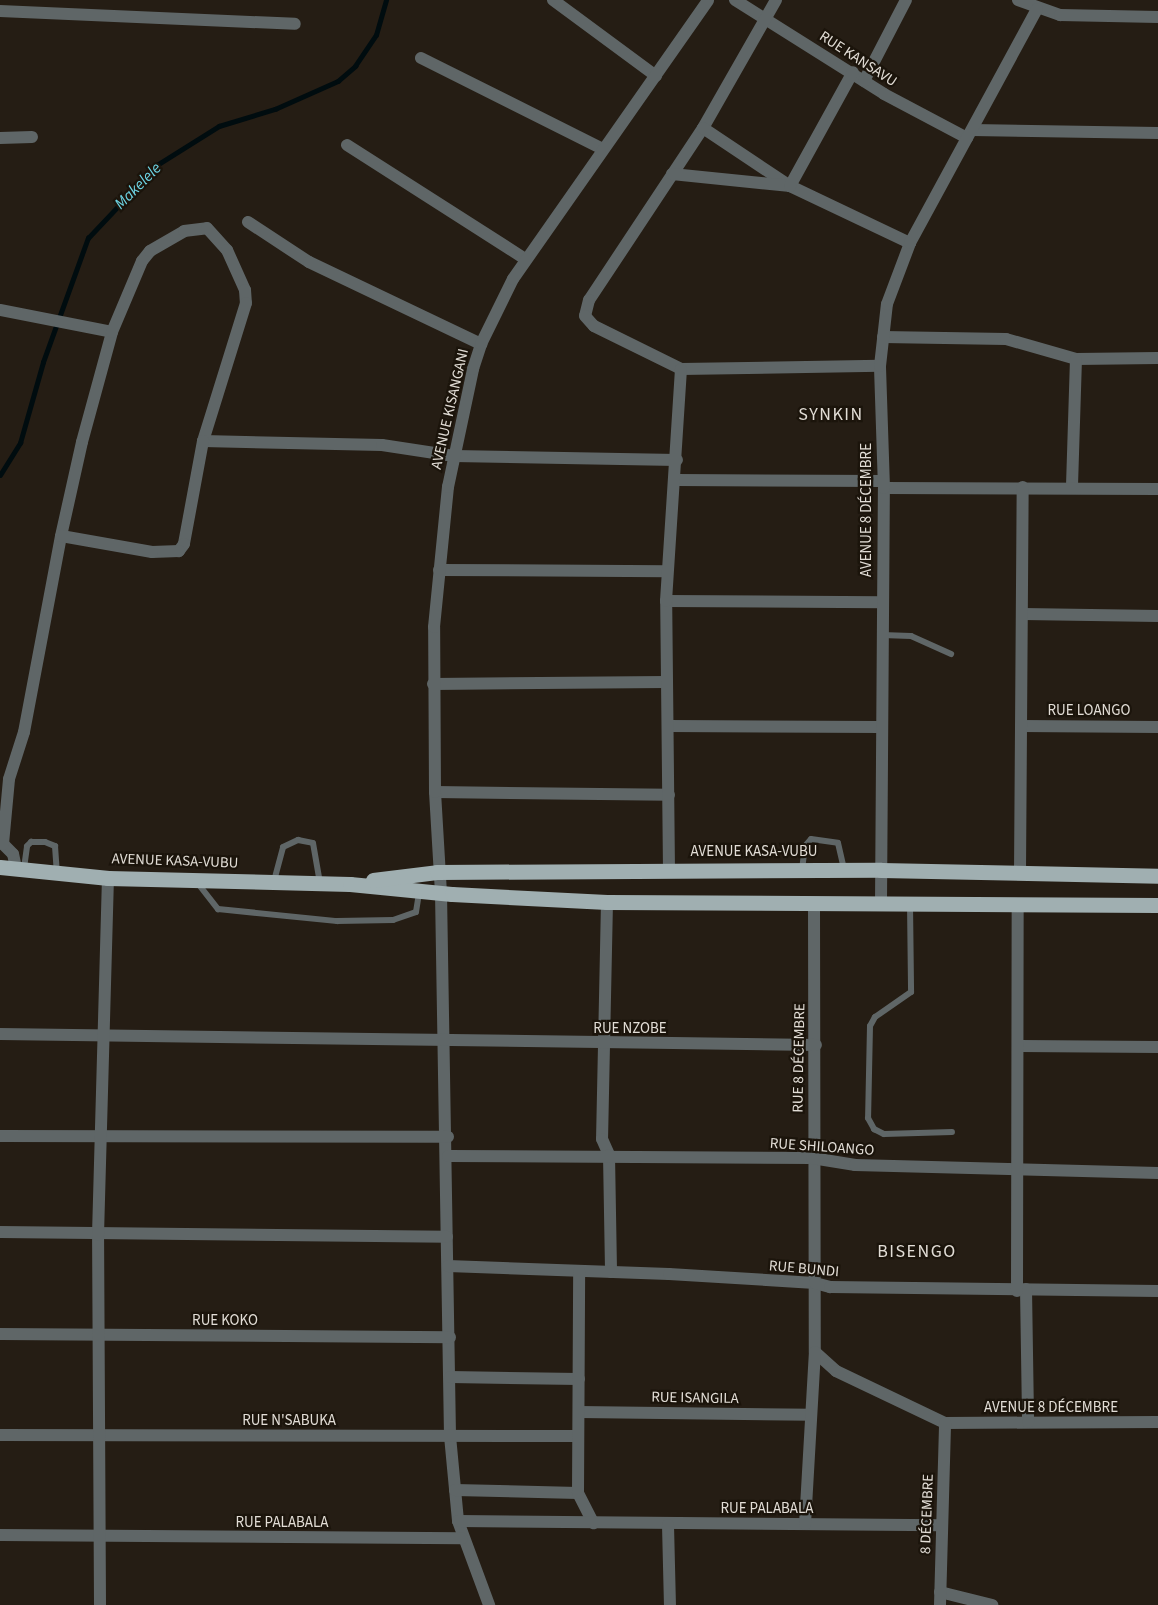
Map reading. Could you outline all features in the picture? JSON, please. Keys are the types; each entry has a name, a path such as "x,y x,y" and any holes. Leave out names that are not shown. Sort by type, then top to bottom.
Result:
{"main road":[{"name":"AVENUE KASA-VUBU","path":"0,867 108,878 350,884 441,893 606,902 1158,905"},
{"name":"AVENUE KASA-VUBU","path":"350,884 437,872 881,870 1158,876"}],"street":[{"path":"553,0 656,76"},
{"name":"AVENUE KISANGANI","path":"489,1605 462,1538 458,1521 450,1436 448,1156 441,893 437,872 433,684 439,570 454,456 481,344 525,259 708,0"},
{"name":"RUE KANSAVU","path":"735,0 864,81 970,134 1158,134"},
{"path":"776,0 703,128 589,300 585,316 594,326 681,369 880,366"},
{"path":"864,81 906,0"},
{"path":"1018,0 1037,9 1087,17 1158,16"},
{"path":"0,11 33,5 295,24"},
{"name":"AVENUE 8 DÉCEMBRE","path":"881,903 883,484 880,366 890,291 910,243 1037,9"},
{"path":"421,58 603,149"},
{"path":"790,186 853,72"},
{"path":"703,128 790,186 910,243"},
{"path":"0,138 32,136"},
{"path":"347,145 525,259"},
{"path":"672,174 790,186"},
{"path":"248,222 309,262 481,344"},
{"path":"20,869 13,854 3,844 9,779 24,732 61,536 112,332 142,261 150,251 184,231 200,228 218,237 245,290 246,303 203,441 179,551 152,552 61,536"},
{"path":"0,310 45,316 112,332"},
{"path":"883,337 1006,339 1076,359 1158,358"},
{"path":"1072,486 1076,359"},
{"path":"669,871 666,601 676,480 681,369"},
{"path":"203,441 382,445 454,456 677,460"},
{"path":"676,480 1158,489"},
{"path":"1020,872 1023,487"},
{"path":"439,570 667,571"},
{"path":"666,601 882,602"},
{"path":"1023,614 1158,616"},
{"path":"433,684 666,682"},
{"path":"668,726 881,727"},
{"name":"RUE LOANGO","path":"1021,726 1158,727"},
{"path":"435,792 669,795"},
{"path":"100,1605 102,1538 99,1138 108,878"},
{"path":"606,902 601,1044 602,1138 609,1155 611,1272"},
{"name":"RUE 8 DÉCEMBRE","path":"805,1524 815,1352 812,1158 816,1045 814,903"},
{"path":"1018,904 1019,1171 1028,1422"},
{"name":"RUE NZOBE","path":"0,1034 601,1044 816,1045"},
{"path":"1020,1046 1158,1047"},
{"path":"0,1136 447,1137"},
{"name":"RUE SHILOANGO","path":"448,1156 609,1155 812,1158 855,1166 1158,1173"},
{"path":"0,1232 98,1235 447,1237"},
{"name":"RUE BUNDI","path":"448,1266 815,1283 830,1287 1158,1291"},
{"path":"579,1271 578,1493 593,1523"},
{"name":"RUE KOKO","path":"0,1334 450,1337"},
{"path":"815,1352 836,1371 945,1424"},
{"path":"450,1377 579,1379"},
{"name":"RUE ISANGILA","path":"579,1412 811,1415"},
{"name":"AVENUE 8 DÉCEMBRE","path":"945,1424 1158,1422"},
{"name":"8 DÉCEMBRE","path":"940,1605 940,1525 945,1424"},
{"name":"RUE N'SABUKA","path":"0,1435 577,1436"},
{"path":"455,1490 578,1493"},
{"name":"RUE PALABALA","path":"458,1521 668,1525 940,1525"},
{"path":"668,1525 670,1605"},
{"name":"RUE PALABALA","path":"0,1535 102,1538 462,1538"},
{"path":"940,1592 992,1605"}],"lane":[{"path":"882,635 911,636 951,654"},
{"path":"802,870 805,846 811,839 838,843 844,870"},
{"path":"274,882 283,847 298,840 314,843 320,883"},
{"path":"20,869 27,846 31,842 45,842 55,846 57,872"},
{"path":"196,881 218,909 337,921 393,920 416,912 419,891"},
{"path":"910,904 911,992 875,1017 870,1026 868,1118 874,1129 884,1134 952,1132"}],"waterway":[{"name":"Makelele","path":"0,475 20,443 43,362 88,238 157,165 219,126 275,109 338,81 355,66 376,35 386,0"}],"district":[{"name":"SYNKIN","path":"831,415"},
{"name":"BISENGO","path":"917,1252"}]}
